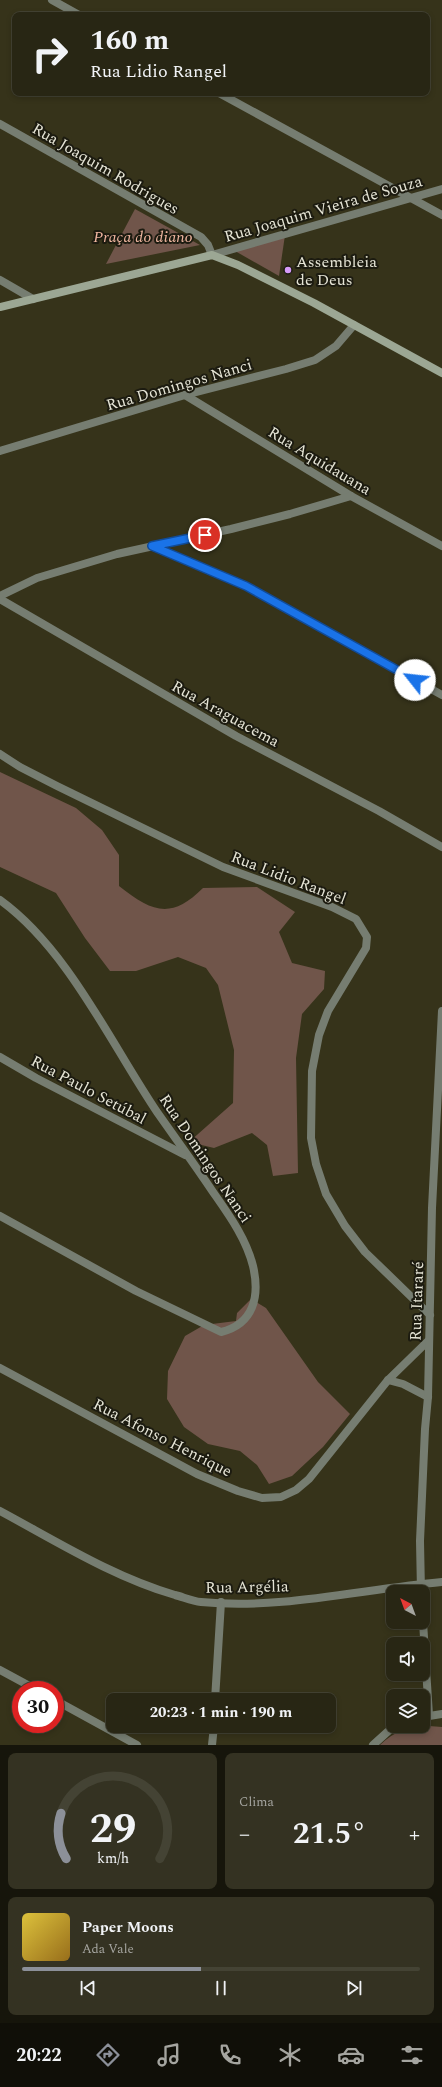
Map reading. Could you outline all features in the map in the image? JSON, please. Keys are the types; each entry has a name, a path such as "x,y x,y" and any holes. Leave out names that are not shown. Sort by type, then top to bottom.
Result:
{"main road":[{"path":"0,307 212,255 238,265 314,303 442,373"}],"street":[{"path":"52,0 74,12"},
{"path":"225,96 442,215"},
{"name":"Rua Joaquim Rodrigues","path":"0,124 201,237 208,245 212,255"},
{"name":"Rua Joaquim Vieira de Souza","path":"212,255 442,189"},
{"path":"0,280 33,299"},
{"name":"Rua Domingos Nanci","path":"0,451 186,395 286,370 316,360 336,346 354,325"},
{"name":"Rua Aquidauana","path":"186,395 350,496 442,546"},
{"path":"0,597 37,578 152,546 290,514 350,496"},
{"path":"152,546 246,586 442,695"},
{"name":"Rua Araguacema","path":"0,597 236,736 380,811 442,847"},
{"name":"Rua Lidio Rangel","path":"0,754 20,767 56,786 223,867 332,907 356,919 367,937 366,948 328,1011 318,1035 312,1071 310,1138 316,1164 326,1194 345,1226 370,1257 430,1315"},
{"name":"Rua Domingos Nanci","path":"0,900 16,912 48,944 187,1156 237,1227 253,1265 256,1293 253,1306 246,1318 233,1329 221,1332 189,1318 136,1291 0,1216"},
{"name":"Rua Itararé","path":"420,1585 425,1429 428,1397 432,1208 442,1012"},
{"name":"Rua Paulo Setúbal","path":"0,1057 36,1078 187,1156"},
{"name":"Rua Afonso Henrique","path":"0,1368 197,1474 238,1491 262,1498 281,1498 296,1490 309,1479 388,1380 428,1341"},
{"path":"388,1380 403,1384 428,1397"},
{"name":"Rua Argélia","path":"0,1511 102,1566 152,1588 200,1602 257,1603 386,1591"},
{"name":"Rua Argélia","path":"430,1585 442,1582"},
{"path":"215,1693 221,1602"},
{"path":"423,1629 425,1689"},
{"path":"0,1670 20,1681"},
{"path":"64,1705 137,1745"},
{"path":"430,1716 442,1714"},
{"path":"212,1745 213,1733"},
{"path":"373,1745 386,1733"}],"green space":[{"name":"Praça do diano","path":"135,209 200,245 106,264"},
{"path":"285,235 279,276 235,251"},
{"path":"0,772 76,808 102,830 119,855 119,886 142,902 161,909 171,908 181,905 203,888 257,887 295,912 279,932 292,963 325,971 324,989 302,1014 296,1058 298,1173 273,1176 267,1145 252,1133 214,1148 189,1142 233,1103 234,1050 218,985 206,968 178,957 136,971 110,971 85,938 56,893 0,867"},
{"path":"251,1299 266,1308 318,1382 350,1414 323,1447 292,1476 269,1484 257,1465 240,1451 208,1444 184,1427 167,1399 168,1371 185,1336 204,1325 236,1321 237,1313"},
{"path":"430,1726 442,1727 442,1745 380,1745 396,1733 430,1733"}],"place":[{"name":"Assembleia de Deus","path":"288,270"}],"route":[{"path":"205,535 152,546 181,560 220,574 246,586 415,680"}]}
